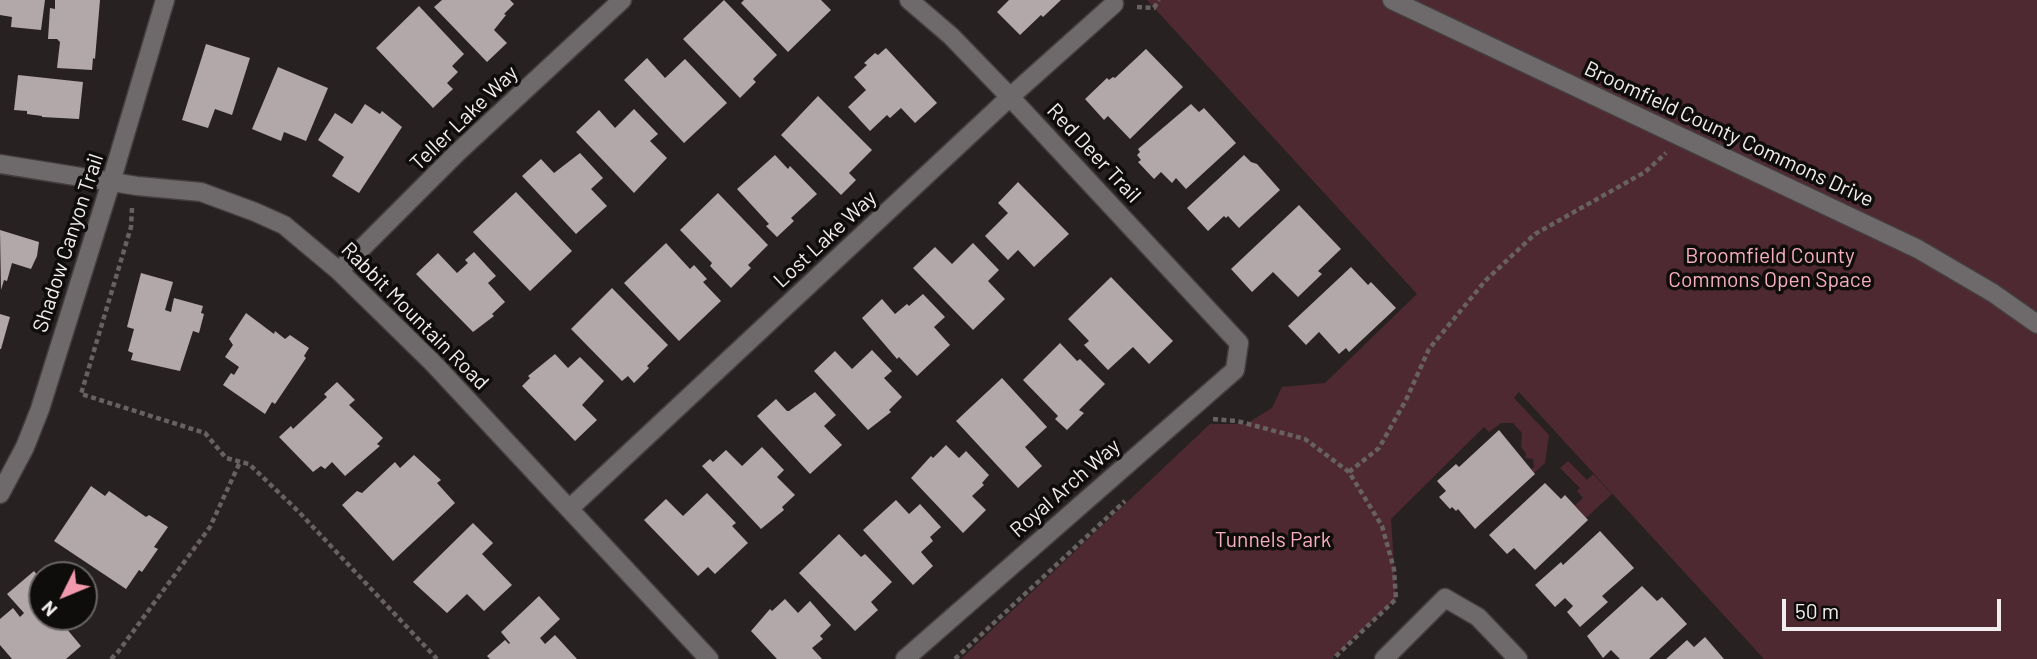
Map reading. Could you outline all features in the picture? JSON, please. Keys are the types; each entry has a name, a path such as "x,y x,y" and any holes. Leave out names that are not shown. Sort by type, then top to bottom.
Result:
{"street":[{"name":"Shadow Canyon Trail","path":"0,494 40,409 165,0"},
{"name":"Teller Lake Way","path":"339,271 457,153 622,0"},
{"name":"Red Deer Trail","path":"909,0 951,36 1010,97 1239,343"},
{"name":"Broomfield County Commons Drive","path":"1392,0 1918,248 1993,293 2037,324"},
{"name":"Lost Lake Way","path":"569,509 1010,97 1114,4"},
{"name":"Rabbit Mountain Road","path":"0,164 111,183 201,192 284,225 339,271 433,363 709,659"},
{"name":"Royal Arch Way","path":"905,659 1234,370 1239,343"},
{"path":"1384,659 1445,598 1478,617 1518,659"}],"path":[{"path":"1349,472 1379,448 1406,400 1429,349 1486,280 1535,234 1645,172 1665,155 1677,135"},
{"path":"137,186 131,227 81,394 205,433 226,457 249,464 298,511 438,659"},
{"path":"1203,428 1213,419 1237,421 1306,439 1349,472 1382,526 1394,569 1396,599 1334,659"},
{"path":"110,659 118,652 210,527 240,462"},
{"path":"954,659 1134,493"}],"green space":[{"name":"Broomfield County Commons Open Space","path":"1147,0 2037,0 2037,659 1764,659 1519,392 1514,398 1549,435 1545,463 1534,473 1531,470 1534,467 1533,459 1525,458 1526,454 1521,447 1522,433 1513,423 1501,423 1489,432 1484,427 1391,519 1396,599 1331,659 961,659 1210,424 1246,424 1272,408 1282,387 1325,383 1417,294"},
{"path":"1568,461 1587,480 1593,474 1612,494 1586,518 1575,505 1583,498 1577,491 1580,488 1560,468"}],"building":[{"path":"0,0 45,0 41,30 11,27 12,17 0,15"},
{"path":"55,0 100,0 92,70 57,68 60,42 57,39 48,39 50,8 55,9"},
{"path":"442,0 510,0 514,4 494,30 507,43 487,62 434,7"},
{"path":"724,0 777,55 753,79 756,82 740,98 683,39"},
{"path":"744,0 821,0 831,10 788,52 741,3"},
{"path":"1009,0 1061,0 1020,35 997,12"},
{"path":"419,6 464,54 452,66 458,72 447,83 453,89 433,108 376,48"},
{"path":"206,44 250,58 232,115 215,109 208,128 182,120"},
{"path":"886,48 937,103 915,123 901,108 890,118 887,115 870,131 848,107 866,90 854,77 875,53 878,55"},
{"path":"1146,49 1183,87 1130,139 1108,116 1104,120 1085,99 1107,78 1115,78"},
{"path":"647,58 665,78 685,59 727,103 684,143 624,80"},
{"path":"278,67 328,88 306,141 284,132 281,141 252,129"},
{"path":"18,75 83,82 79,119 42,117 27,114 27,111 14,110"},
{"path":"818,96 872,150 849,173 856,180 841,195 781,135"},
{"path":"365,104 380,114 382,111 402,127 359,193 332,176 344,157 318,140 335,113 352,124"},
{"path":"1191,104 1199,112 1204,108 1236,143 1186,189 1176,178 1172,183 1161,172 1154,179 1138,162 1141,160 1137,155 1140,152 1138,149"},
{"path":"634,109 658,134 650,141 667,158 634,193 576,132 599,110 615,128"},
{"path":"580,153 603,178 591,189 607,206 576,234 522,176 541,159 554,173"},
{"path":"775,155 788,169 790,166 817,194 791,218 794,221 777,237 766,226 769,224 737,189"},
{"path":"1244,155 1257,164 1280,190 1239,228 1228,216 1224,216 1208,231 1187,208"},
{"path":"1018,182 1069,234 1034,267 1018,250 1008,260 985,236 1008,213 998,203"},
{"path":"516,192 572,251 530,291 473,232"},
{"path":"718,193 768,245 748,265 751,268 731,288 710,266 712,263 680,230"},
{"path":"1299,205 1341,249 1318,271 1322,274 1298,297 1273,272 1252,292 1231,269"},
{"path":"0,230 39,242 31,269 12,263 7,281 4,280 1,290"},
{"path":"666,243 690,269 694,265 707,279 703,282 721,301 679,341 624,283"},
{"path":"973,243 999,270 988,281 1005,299 973,330 913,268 935,247 952,264"},
{"path":"474,252 496,276 488,283 505,302 492,314 494,316 473,332 416,274 438,253 457,273 468,263 465,260"},
{"path":"1351,267 1368,285 1371,282 1396,308 1349,352 1346,348 1339,354 1319,332 1306,345 1288,326"},
{"path":"141,273 173,282 165,310 171,312 174,298 203,306 201,313 204,314 199,333 193,331 180,371 131,360 133,353 128,351 134,329 127,327"},
{"path":"1111,277 1173,341 1149,364 1133,347 1108,370 1084,345 1089,341 1068,319"},
{"path":"612,288 668,345 634,383 628,376 622,381 571,329"},
{"path":"923,294 945,317 934,327 950,345 917,376 899,357 897,359 862,318 882,299 895,314"},
{"path":"246,313 274,334 275,331 285,339 290,335 309,348 304,356 306,358 275,404 272,402 265,414 223,385 239,367 225,357 233,345 229,339"},
{"path":"0,314 10,317 1,349 0,349"},
{"path":"1060,343 1105,384 1079,410 1084,413 1067,430 1055,419 1058,416 1023,380"},
{"path":"872,350 892,371 884,378 902,397 889,410 891,412 868,430 814,371 835,351 852,369"},
{"path":"555,354 568,368 580,357 604,381 582,405 597,420 575,441 522,386 530,378 528,376"},
{"path":"1002,378 1047,427 1025,447 1042,466 1018,488 956,421"},
{"path":"337,382 355,400 349,405 383,438 377,444 380,446 345,476 332,462 325,469 321,466 313,472 279,437 291,426 293,429 327,397 324,394"},
{"path":"815,392 836,415 824,426 842,445 810,474 757,416 776,399 789,411"},
{"path":"1499,430 1535,474 1475,529 1458,509 1450,509 1439,497 1446,491 1437,481 1456,464 1459,467"},
{"path":"946,445 959,458 966,451 989,475 982,483 984,485 972,496 986,510 963,533 911,478 931,456 933,458"},
{"path":"762,447 784,470 777,477 795,495 782,507 784,510 761,529 702,466 710,459 713,462 726,450 742,466"},
{"path":"414,455 441,480 437,483 455,503 393,561 342,505 357,491 362,493 395,462 400,468"},
{"path":"1545,483 1561,499 1565,495 1588,520 1535,570 1514,548 1507,554 1489,535"},
{"path":"91,486 105,496 109,491 146,517 149,515 168,527 154,547 158,549 126,589 98,570 98,561 84,561 54,541"},
{"path":"707,493 736,523 732,526 748,543 715,574 708,567 698,576 644,520 666,499 683,516"},
{"path":"896,500 909,514 920,504 941,527 930,537 933,541 921,552 933,566 913,585 863,530"},
{"path":"473,523 493,543 482,554 512,585 484,611 467,594 447,613 413,582"},
{"path":"1600,531 1634,568 1602,596 1608,602 1580,627 1567,612 1573,606 1565,598 1555,607 1535,585 1561,562 1563,565"},
{"path":"839,534 861,557 865,554 892,582 871,602 878,610 855,631 799,573"},
{"path":"28,576 28,631 68,631 81,646 66,659 12,659 0,645 0,619 13,608 20,617 24,613 7,594"},
{"path":"1642,586 1657,601 1662,597 1687,624 1649,659 1620,659 1611,650 1603,658 1587,636"},
{"path":"539,596 560,619 540,638 545,644 555,635 577,659 490,659 487,656 505,640 510,643 501,632"},
{"path":"785,599 798,613 810,601 831,625 820,636 823,639 812,648 822,659 777,659 751,631 770,609 772,611"},
{"path":"1705,637 1724,659 1666,659 1687,640 1694,647"}],"park label":[{"name":"Tunnels Park","path":"1273,540"}]}
